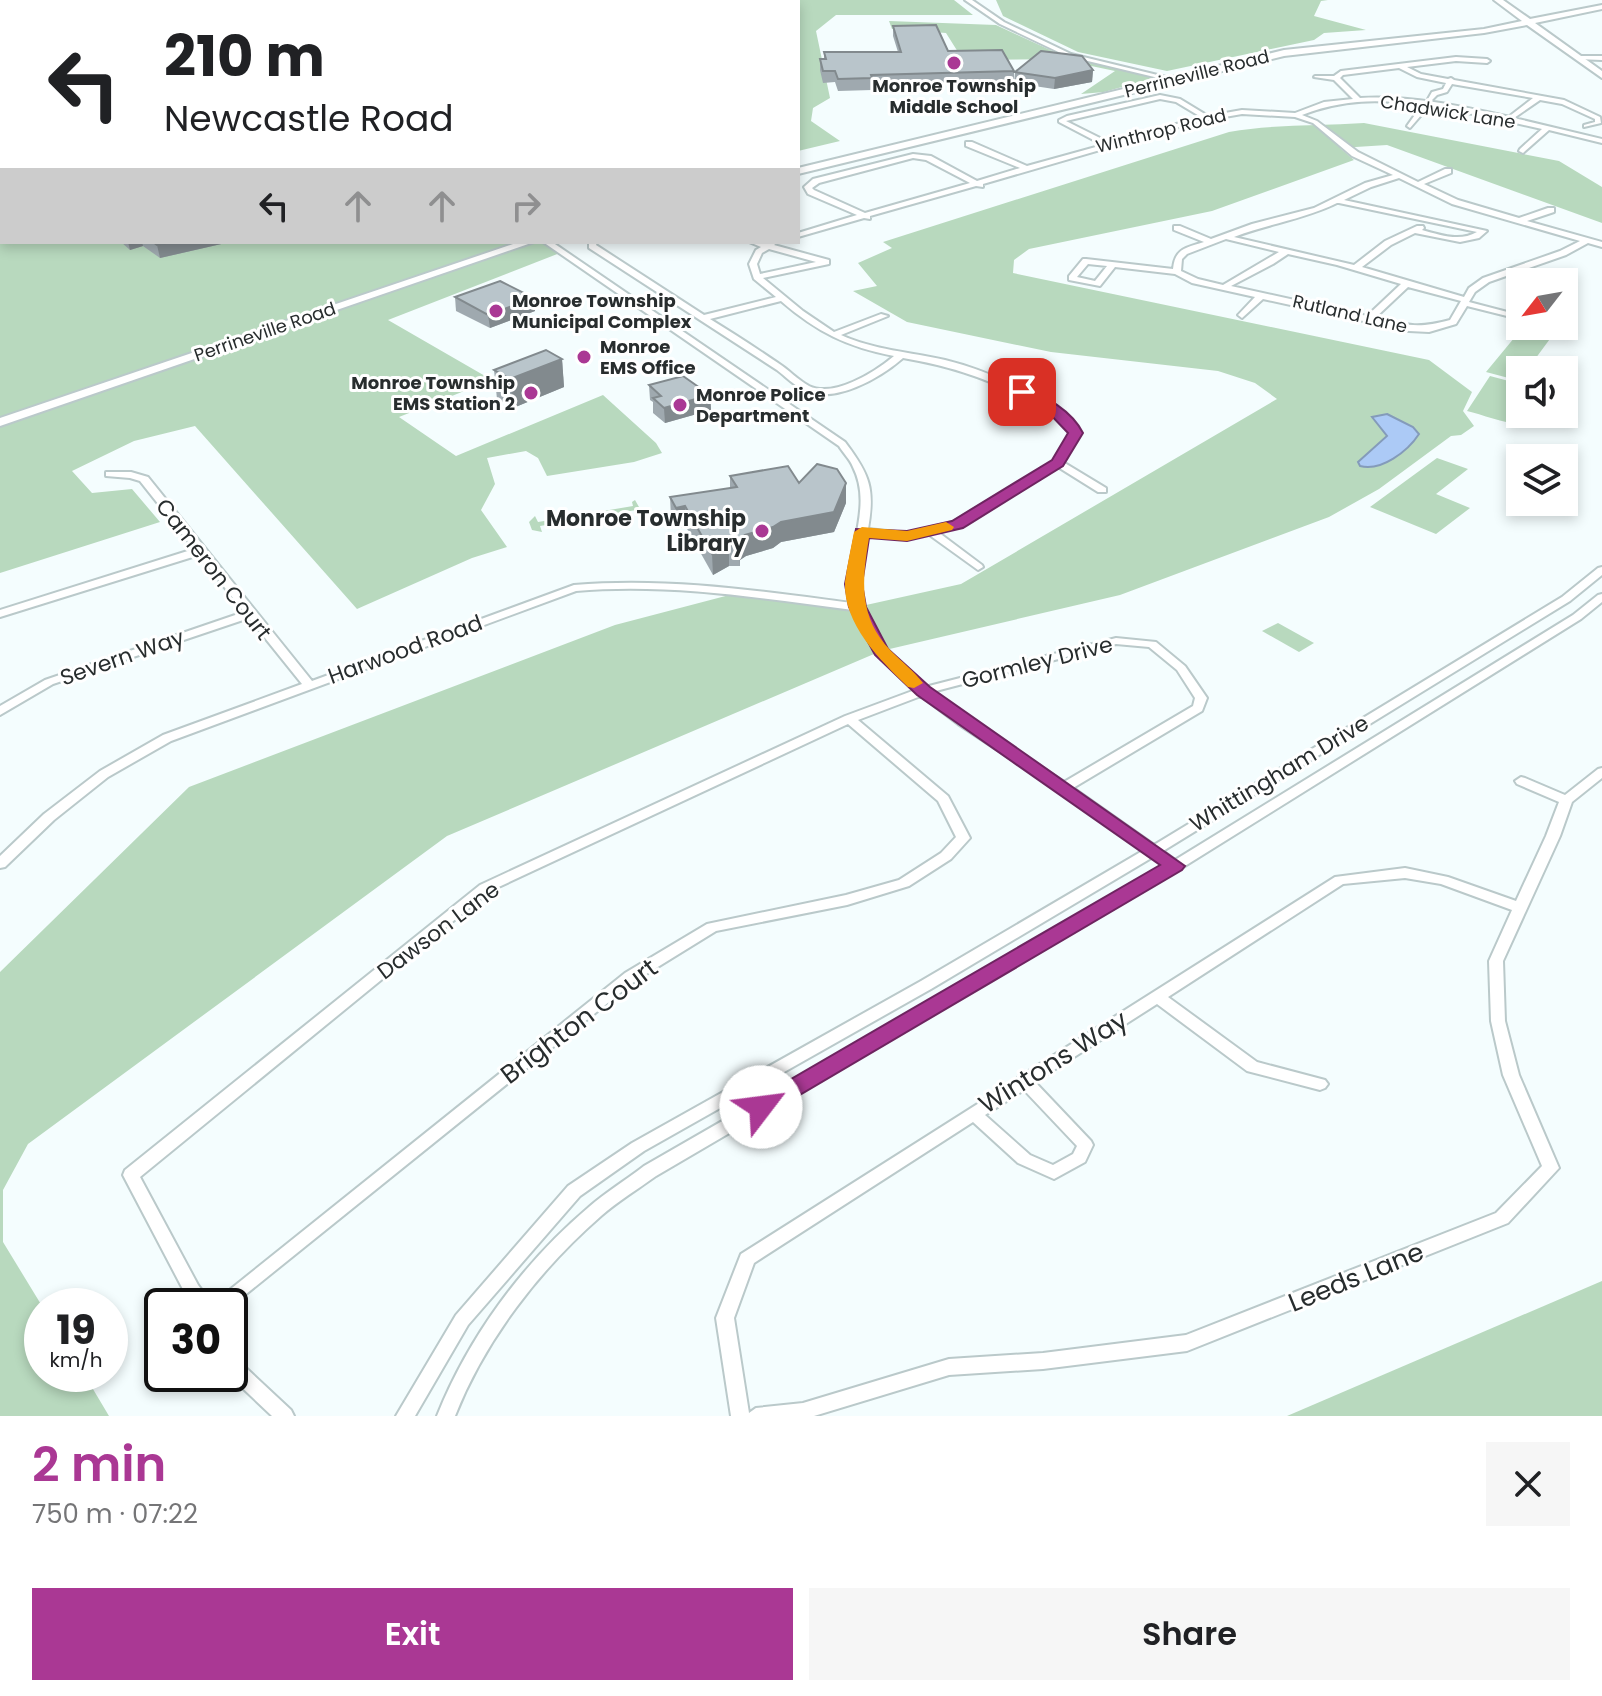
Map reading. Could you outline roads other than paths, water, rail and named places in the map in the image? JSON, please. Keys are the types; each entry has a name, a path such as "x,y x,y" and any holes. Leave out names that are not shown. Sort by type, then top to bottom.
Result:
{"street":[{"path":"968,0 1002,23 1069,55 1171,79"},
{"path":"1498,0 1602,75"},
{"name":"Perrineville Road","path":"800,171 1284,53 1494,29 1602,7"},
{"path":"1508,8 1566,15"},
{"path":"1494,29 1526,31 1551,38"},
{"path":"1578,58 1602,58"},
{"path":"1317,77 1336,78 1349,70 1456,59 1487,61"},
{"path":"1398,65 1419,76 1578,107 1598,118 1598,123 1586,126"},
{"path":"1336,78 1357,99"},
{"path":"1410,126 1434,93 1445,91 1451,80"},
{"path":"1107,144 1061,121 1160,97 1178,100 1207,118"},
{"path":"1513,116 1539,97"},
{"name":"Chadwick Lane","path":"1296,115 1320,105 1357,99 1429,102 1602,141"},
{"name":"Winthrop Road","path":"800,234 980,185 1107,144 1207,118 1261,111 1296,115 1315,122 1355,154 1476,211 1602,245"},
{"path":"1523,151 1546,129"},
{"path":"969,144 1027,169"},
{"path":"867,217 811,192 808,187 816,181 913,156 933,161 980,185"},
{"path":"1417,185 1448,171"},
{"path":"1177,272 1178,258 1184,252 1224,236 1306,214 1368,185 1397,176"},
{"path":"1339,201 1483,231 1472,240 1415,231"},
{"path":"1519,221 1551,210"},
{"path":"1356,268 1388,243 1424,225 1427,217"},
{"path":"1177,228 1210,242"},
{"path":"1224,236 1247,245 1356,268 1506,314"},
{"name":"Rutland Lane","path":"1113,264 1177,272 1195,281 1393,326 1429,329 1453,322 1472,290 1486,280 1563,253 1589,240"},
{"path":"479,259 500,244"},
{"name":"Perrineville Road","path":"0,422 523,244"},
{"path":"550,244 842,444 866,476 867,496 853,584 857,607 881,651 923,691 1175,866"},
{"path":"592,244 598,253 629,269 813,391 845,387 885,370 901,355"},
{"path":"757,277 826,264 770,244 753,264 757,277 834,335 901,355 988,375 1052,408 1064,417 1075,433 1058,463 957,524 907,536 862,532"},
{"path":"1225,287 1235,279 1269,265 1285,252"},
{"path":"1369,319 1405,285"},
{"path":"1242,315 1262,295"},
{"path":"702,318 783,298"},
{"path":"834,335 884,316"},
{"path":"1058,463 1102,490"},
{"name":"Cameron Court","path":"110,474 144,479 308,684"},
{"path":"931,531 978,567"},
{"path":"0,614 199,551"},
{"name":"Whittingham Drive","path":"405,1416 462,1320 574,1191 638,1147 926,985 1153,851 1554,606 1602,570"},
{"name":"Harwood Road","path":"0,864 49,817 104,774 167,738 574,588 618,582 659,584 857,607"},
{"name":"Whittingham Drive","path":"446,1416 473,1362 518,1292 592,1214 650,1171 1175,866 1577,617 1602,597"},
{"name":"Severn Way","path":"0,711 49,682 249,614"},
{"name":"Gormley Drive","path":"923,691 1116,641 1152,644 1181,668 1196,688 1201,698 1198,708 1064,788"},
{"name":"Dawson Lane","path":"191,1288 131,1175 485,888 849,719 923,691"},
{"name":"Brighton Court","path":"241,1288 630,977 712,927 847,900 904,883 946,856 963,838 943,799 849,719"},
{"path":"1521,781 1566,800 1602,772"},
{"name":"Leeds Lane","path":"756,1416 803,1411 949,1367 1043,1361 1187,1343 1502,1218 1551,1168 1511,1075 1498,1021 1496,961 1553,836 1566,800"},
{"name":"Wintons Way","path":"740,1416 725,1318 747,1259 1340,880 1405,873 1443,880 1521,908"},
{"path":"1158,997 1252,1067 1320,1084"},
{"path":"973,1113 1024,1159 1054,1173 1079,1158 1085,1145 1024,1080"},
{"path":"248,1381 285,1416"}],"water":[{"path":"1387,414 1413,427 1419,434 1393,459 1377,466 1360,466 1358,462 1387,436 1372,417"}],"place":[{"name":"Monroe Township Middle School","path":"954,63"},
{"name":"Monroe Township Municipal Complex","path":"496,311"},
{"name":"Monroe EMS Office","path":"584,357"},
{"name":"Monroe Township EMS Station 2","path":"531,393"},
{"name":"Monroe Police Department","path":"680,405"},
{"name":"Monroe Township Library","path":"762,531"}]}
